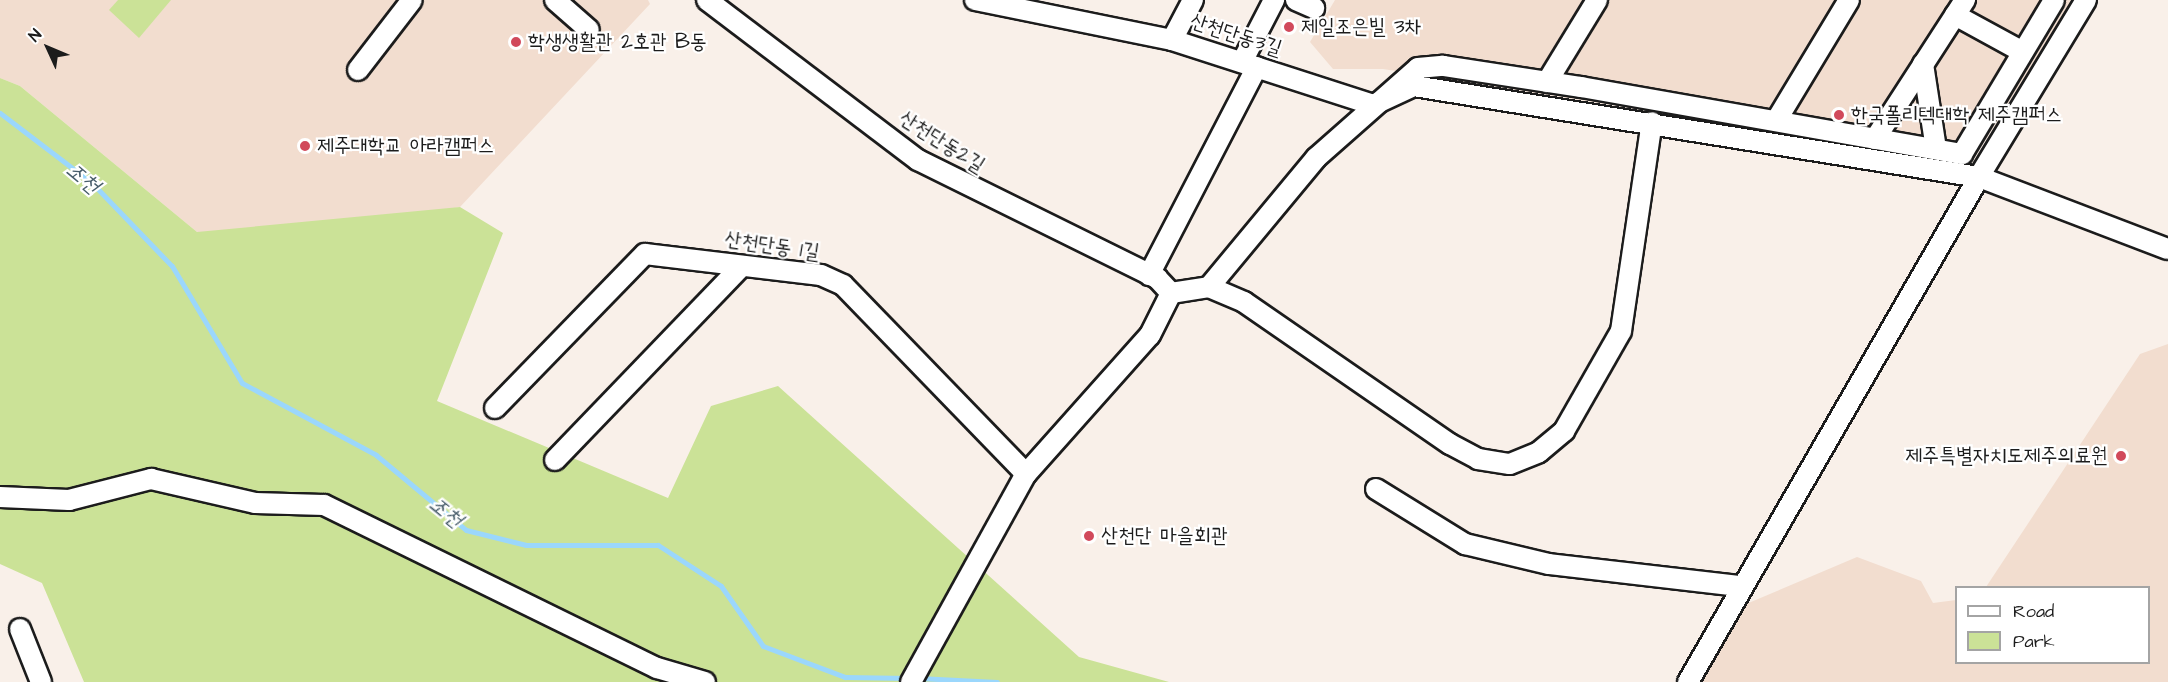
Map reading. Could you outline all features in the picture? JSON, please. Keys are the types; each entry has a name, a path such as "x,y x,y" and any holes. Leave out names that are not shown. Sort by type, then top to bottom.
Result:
{"street":[{"path":"358,70 412,0"},
{"path":"555,0 589,30"},
{"name":"산천단동2길","path":"707,0 918,160 1149,274 1171,293"},
{"name":"산천단동3길","path":"975,0 1172,40 1373,105"},
{"path":"1172,40 1192,0"},
{"path":"1149,274 1249,64 1274,0"},
{"path":"1547,82 1597,0"},
{"path":"1776,121 1849,0"},
{"path":"1209,287 1316,158 1373,105 1418,68 1443,66 1547,82 1962,154 2054,0"},
{"path":"1688,682 1740,586 1979,177 2086,0"},
{"path":"1875,139 1960,8 2022,52"},
{"path":"1923,64 1936,149"},
{"path":"1373,105 1414,86 1652,122 1979,177 2168,249"},
{"path":"911,682 1026,474 1150,335 1171,293 1209,287 1287,328 1450,444 1478,459 1510,464 1539,452 1564,431 1621,332 1652,122"},
{"name":"산천단동 1길","path":"495,408 645,255 821,274 843,285 1026,474"},
{"path":"555,460 742,266"},
{"path":"0,497 69,500 151,479 255,503 324,505 657,668 705,682"},
{"path":"1376,489 1465,544 1549,564 1740,586"},
{"path":"20,629 41,682"}],"shaded area":[{"name":"제주대학교 아라캠퍼스","path":"0,0 648,0 650,4 460,207 220,251 20,86 0,78"},
{"name":"한국폴리텍대학 제주캠퍼스","path":"1335,0 2072,0 1972,162 1383,69 1333,69 1310,42"},
{"name":"제주특별자치도제주의료원","path":"2168,344 2168,682 1701,682 1739,607 1857,557 1921,581 1933,603 1955,600 1955,664 2150,664 2150,586 1987,586 2140,354"}],"green space":[{"path":"118,0 171,0 139,38 109,10"},
{"path":"0,78 20,86 197,232 460,207 503,233 437,401 668,498 711,406 778,386 1079,657 1169,682 84,682 42,583 0,564"}],"waterway":[{"name":"조천","path":"0,113 92,183 172,266 242,383 376,455 466,530 526,545 658,545 721,586 763,646 845,677 909,678"},
{"name":"조천","path":"918,678 997,682"}],"place":[{"name":"제일조은빌 3차","path":"1289,27"},
{"name":"학생생활관 2호관 B동","path":"516,42"},
{"name":"한국폴리텍대학 제주캠퍼스","path":"1839,115"},
{"name":"제주대학교 아라캠퍼스","path":"305,146"},
{"name":"제주특별자치도제주의료원","path":"2121,456"},
{"name":"산천단 마을회관","path":"1089,536"}]}
